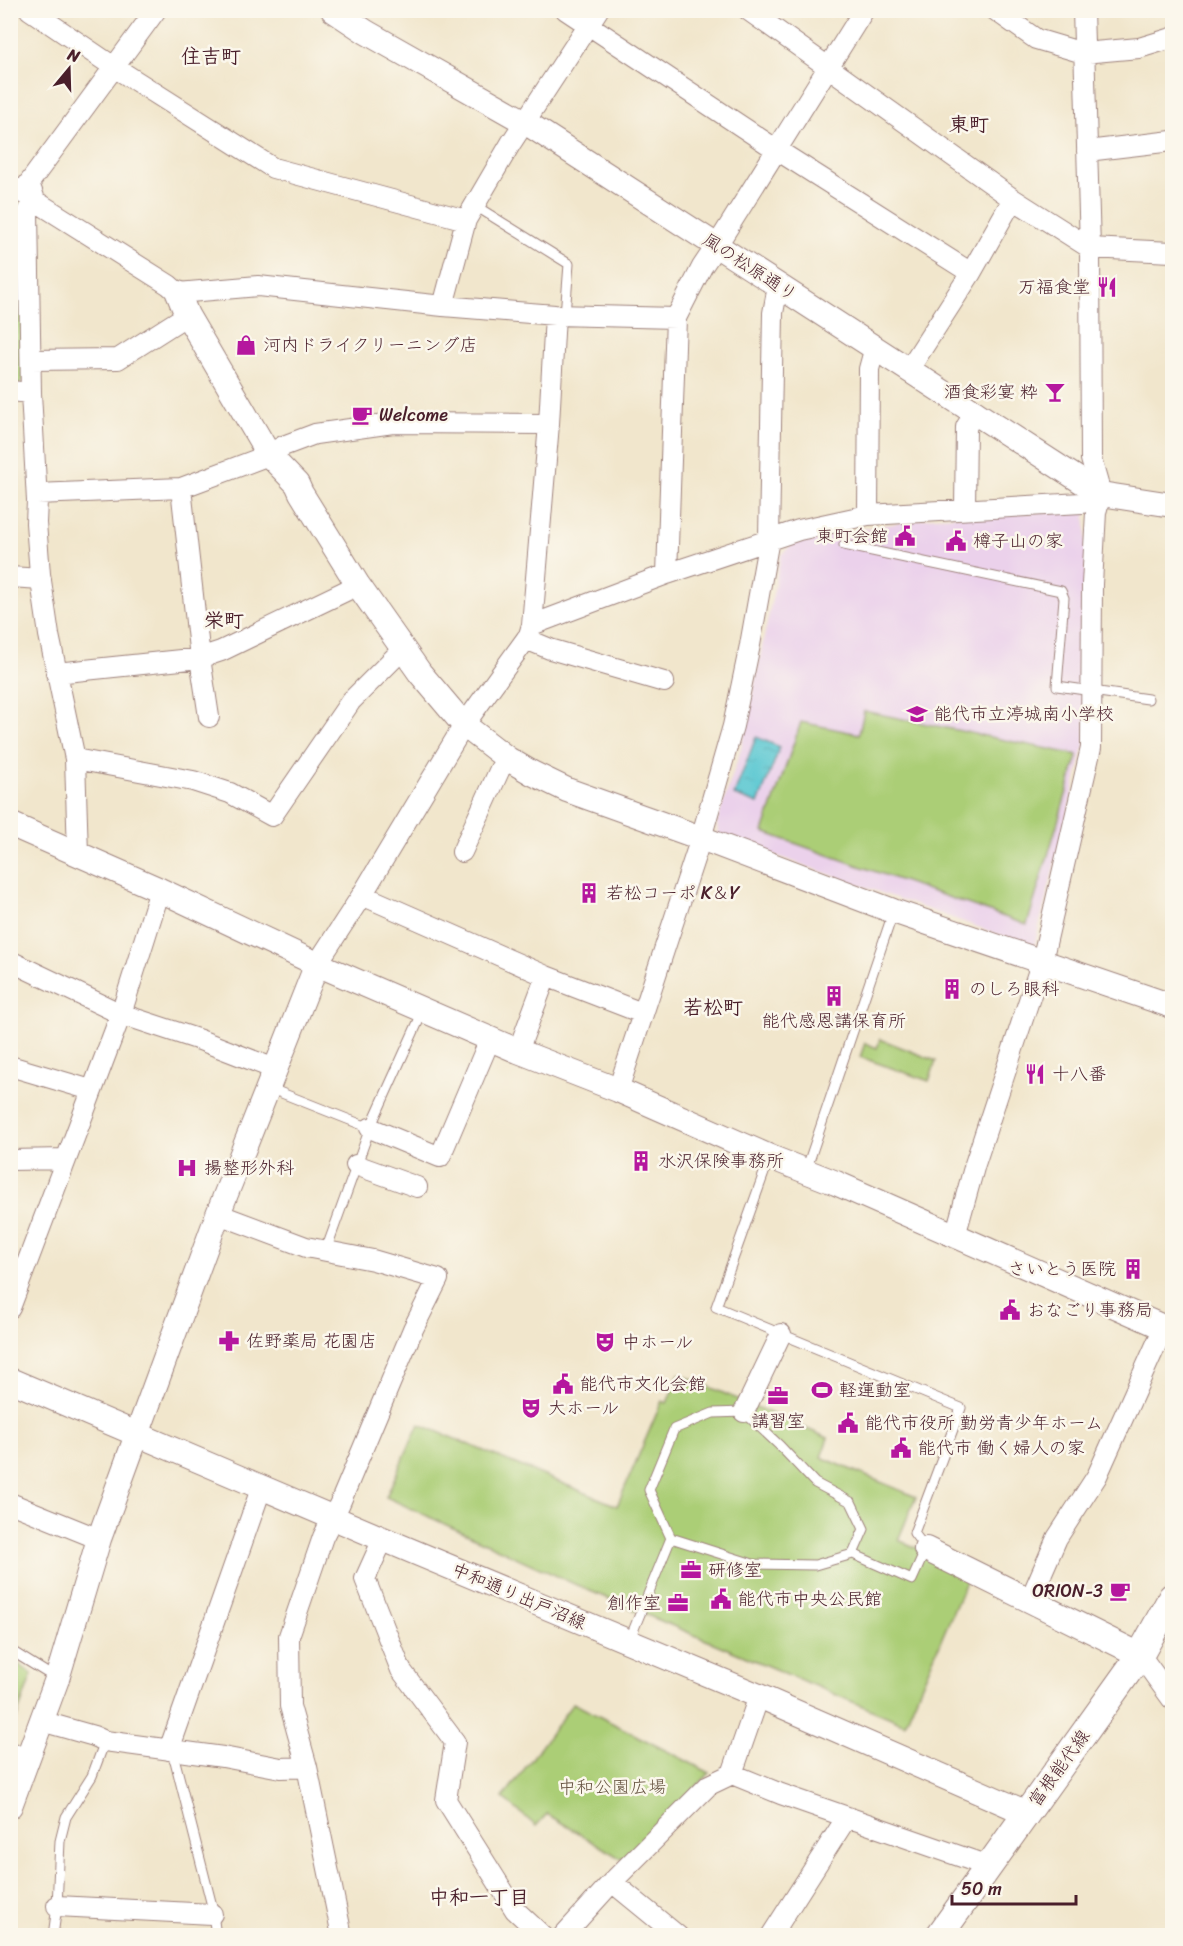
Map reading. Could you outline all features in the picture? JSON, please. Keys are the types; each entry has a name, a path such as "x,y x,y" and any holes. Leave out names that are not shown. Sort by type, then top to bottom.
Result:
{"main road":[{"name":"富根能代線","path":"939,1935 1140,1655 1173,1597"}],"street":[{"path":"30,10 114,67 273,168 470,213"},
{"path":"78,854 75,759 56,673 41,579 36,523 28,212 35,200 29,183 156,10"},
{"name":"風の松原通り","path":"333,10 366,32 525,122 976,411 1101,494 1173,505"},
{"path":"566,10 593,18 777,150 971,273"},
{"path":"748,10 1013,199 1090,248 1173,252"},
{"path":"667,574 676,318 702,267 864,10"},
{"path":"996,10 1036,39 1083,53 1139,48 1173,38"},
{"path":"955,1236 975,1164 1042,961 1091,748 1092,584 1096,512 1101,494 1091,459 1090,248 1083,10"},
{"path":"443,306 470,213 525,122 593,18"},
{"path":"1087,151 1173,141"},
{"path":"10,185 169,285 178,293 187,315 270,455 297,484 358,585 402,649 464,725 508,759 567,790 893,911 1173,1006"},
{"path":"909,369 971,273 1013,199"},
{"path":"178,293 258,286 443,306 560,315 676,318"},
{"path":"618,1090 701,838 733,726 769,539 772,313 778,286"},
{"path":"31,360 118,360 187,315"},
{"path":"10,1806 18,1757 41,1721 57,1679 99,1539 218,1214 316,964 362,895 464,725 529,632 560,315"},
{"path":"868,515 869,369 875,347"},
{"path":"10,391 31,393"},
{"path":"965,508 966,427 976,411"},
{"path":"37,494 181,488 270,455 283,446 315,434 393,423 549,424"},
{"path":"181,488 209,717"},
{"path":"529,632 667,574 799,530 868,515 1082,503 1101,494"},
{"path":"10,577 41,579"},
{"path":"56,673 200,658 221,651 358,585"},
{"path":"529,632 550,649 664,682"},
{"path":"75,759 193,781 230,793 272,816 351,701 402,649"},
{"path":"462,852 500,769 508,759"},
{"path":"13,830 78,854 423,1011 518,1052 618,1090 1168,1329 1097,1476 1057,1538 1030,1600"},
{"path":"10,1308 121,1014 160,890"},
{"path":"362,895 546,976 642,1013"},
{"path":"10,962 121,1014 201,1040 271,1078"},
{"path":"518,1052 546,976"},
{"path":"370,1128 440,1157 490,1039"},
{"path":"10,1066 91,1090"},
{"path":"10,1160 66,1159"},
{"path":"356,1165 417,1187"},
{"path":"218,1214 306,1247 373,1260 438,1279 413,1329 323,1537 289,1636 290,1706 308,1767 342,1935"},
{"path":"744,1412 781,1334"},
{"name":"中和通り出戸沼線","path":"10,1380 138,1432 383,1539 759,1696 1027,1813"},
{"path":"169,1750 262,1486"},
{"path":"10,1503 99,1539"},
{"path":"383,1539 365,1579 401,1670 455,1742 446,1800 515,1910 543,1935"},
{"path":"926,1549 1140,1655 1173,1699"},
{"path":"563,1935 612,1882 709,1785 732,1774 759,1696"},
{"path":"41,1721 105,1741 223,1757 281,1768 308,1767"},
{"path":"732,1774 988,1866"},
{"path":"771,1935 848,1817"},
{"path":"612,1882 678,1935"},
{"path":"57,1906 212,1914"}],"lane":[{"path":"470,213 569,264 560,315"},
{"path":"844,545 1061,591 1064,598 1057,686 1148,699"},
{"path":"805,1171 893,911"},
{"path":"326,1250 370,1128 423,1011"},
{"path":"271,1078 370,1128"},
{"path":"671,1538 753,1564 815,1565 853,1554 912,1580 926,1549 914,1533 961,1408 716,1307 770,1156"},
{"path":"629,1641 671,1538 649,1490 674,1429 713,1413 744,1412 815,1483 851,1502 864,1529 853,1554"},
{"path":"10,1650 57,1679"},
{"path":"52,1935 57,1906 60,1841 66,1817 92,1776 105,1741"},
{"path":"169,1750 175,1761 212,1906 216,1935"}],"shaded area":[{"name":"能代市立渟城南小学校","path":"1086,510 1085,743 1034,947 718,835 717,822 741,749 781,555 792,544 834,534 934,517"}],"green space":[{"path":"10,195 18,200 22,212 25,376 19,385 10,384"},
{"path":"864,711 1078,755 1027,925 763,832 801,722 859,734"},
{"path":"880,1039 936,1061 929,1081 860,1057 865,1043 877,1048"},
{"path":"679,1374 828,1438 821,1457 916,1497 898,1540 971,1570 905,1724 583,1588 386,1497 419,1424 617,1506 662,1401 667,1403"},
{"path":"11,1659 32,1674 11,1733"},
{"name":"中和公園広場","path":"573,1703 710,1773 623,1860 547,1814 536,1826 503,1798"}],"water":[{"path":"756,737 780,747 758,804 734,795"}],"place":[{"name":"万福食堂","path":"1107,287"},
{"name":"河内ドライクリーニング店","path":"246,345"},
{"name":"酒食彩宴 粋","path":"1055,392"},
{"name":"Welcome","path":"362,415"},
{"name":"東町会館","path":"905,536"},
{"name":"樽子山の家","path":"956,541"},
{"name":"能代市立渟城南小学校","path":"917,714"},
{"name":"若松コーポ K＆Y","path":"589,893"},
{"name":"のしろ眼科","path":"952,989"},
{"name":"能代感恩講保育所","path":"834,996"},
{"name":"十八番","path":"1035,1074"},
{"name":"水沢保険事務所","path":"641,1161"},
{"name":"揚整形外科","path":"187,1168"},
{"name":"さいとう医院","path":"1133,1269"},
{"name":"おなごり事務局","path":"1010,1310"},
{"name":"佐野薬局 花園店","path":"229,1341"},
{"name":"中ホール","path":"605,1342"},
{"name":"能代市文化会館","path":"563,1384"},
{"name":"軽運動室","path":"822,1390"},
{"name":"講習室","path":"778,1396"},
{"name":"大ホール","path":"531,1408"},
{"name":"能代市役所 勤労青少年ホーム","path":"848,1423"},
{"name":"能代市 働く婦人の家","path":"901,1448"},
{"name":"研修室","path":"691,1570"},
{"name":"ORION-3","path":"1120,1591"},
{"name":"能代市中央公民館","path":"721,1599"},
{"name":"創作室","path":"678,1603"}],"district":[{"name":"住吉町","path":"211,56"},
{"name":"東町","path":"969,124"},
{"name":"栄町","path":"224,620"},
{"name":"若松町","path":"713,1007"},
{"name":"中和一丁目","path":"479,1897"}]}
